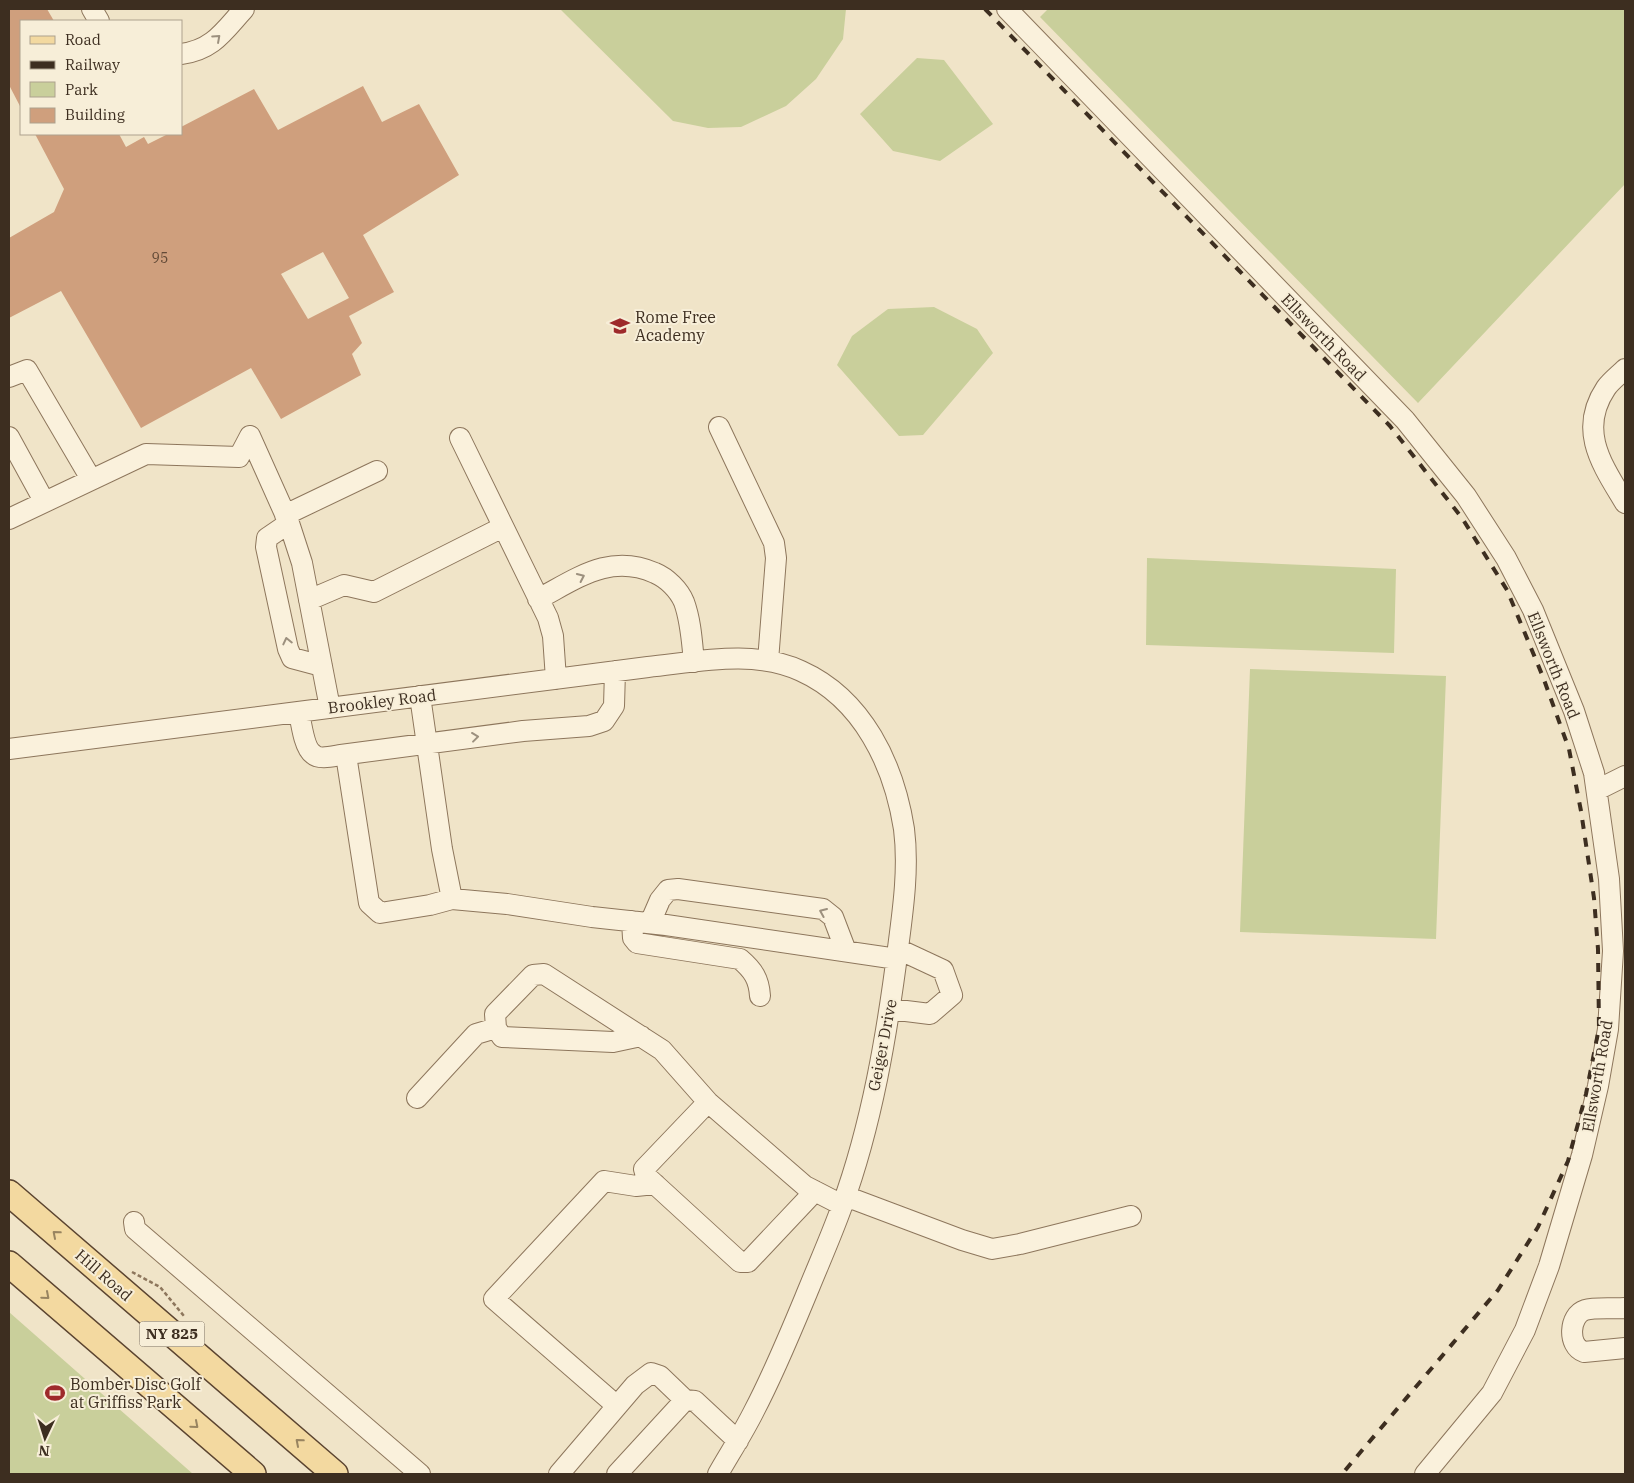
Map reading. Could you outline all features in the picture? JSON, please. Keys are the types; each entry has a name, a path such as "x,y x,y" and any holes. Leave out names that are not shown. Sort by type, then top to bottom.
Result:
{"main road":[{"name":"Hill Road","path":"9,1193 336,1474"},
{"name":"NY 825","path":"9,1264 253,1474"}],"street":[{"path":"92,9 99,20"},
{"path":"182,54 200,50 214,42 244,9"},
{"name":"Ellsworth Road","path":"1007,9 1404,420 1466,496 1506,558 1533,610 1574,711 1594,773 1609,879 1613,951 1608,1029 1598,1086 1582,1155 1549,1266 1525,1330 1492,1393 1425,1474"},
{"path":"1625,369 1607,387 1598,403 1593,421 1594,445 1625,503"},
{"path":"9,376 28,370 91,479"},
{"path":"719,427 774,543 776,558 762,660"},
{"path":"9,519 146,454 239,457 250,436 287,519 302,563 330,708"},
{"path":"9,437 44,501"},
{"path":"460,438 548,618 553,636 556,679"},
{"path":"322,666 292,658 288,649 266,547 267,538 287,519 377,471"},
{"path":"309,600 344,585 374,592 503,527"},
{"path":"538,599 581,576 602,568 620,565 642,567 660,575 673,585 683,600 688,614 694,662"},
{"name":"Brookley Road","path":"9,749 615,671 728,659 762,660"},
{"name":"Geiger Drive","path":"727,1471 738,1441 783,1350 844,1200 864,1131 890,1009 898,954 906,858 904,830 897,795 877,742 854,710 834,691 802,671 762,660"},
{"path":"299,712 306,744 312,754 319,757 523,732 590,726 604,720 614,706 615,671"},
{"path":"420,696 442,850 452,899"},
{"path":"346,755 369,903 380,913 430,905 452,899 507,904 846,951 898,954 943,970 952,995 930,1014 890,1009"},
{"path":"1597,790 1625,776"},
{"path":"760,996 759,983 747,965 740,959 637,943 633,938 641,922 668,890 678,889 823,909 832,917 846,951"},
{"path":"641,1036 613,1042 502,1037 496,1028 495,1014 533,975 544,974 641,1036 662,1050 708,1102 805,1186 962,1240 992,1249 1020,1244 1131,1216"},
{"path":"418,1098 476,1034 496,1028"},
{"path":"708,1102 644,1170 646,1176 740,1262 748,1262 815,1191"},
{"path":"617,1406 494,1299 604,1181 636,1186 655,1184"},
{"path":"134,1222 135,1229 420,1474"},
{"path":"1625,1308 1584,1310 1576,1317 1572,1339 1579,1350 1584,1352 1625,1348"},
{"path":"559,1474 635,1385 651,1373 660,1376 685,1400 695,1402 738,1441"},
{"path":"617,1474 685,1400"}],"green space":[{"path":"560,9 846,9 843,39 816,79 786,106 741,127 708,128 673,121"},
{"path":"1048,9 1625,9 1625,184 1418,403 1040,17"},
{"path":"917,58 944,60 993,124 940,161 893,151 860,114"},
{"path":"934,307 977,329 993,353 923,435 899,436 837,365 852,336 888,309"},
{"path":"1147,558 1396,569 1394,653 1146,645"},
{"path":"1250,669 1446,676 1436,939 1240,932"},
{"name":"Bomber Disc Golf at Griffiss Park","path":"9,1312 193,1474 9,1474"}],"building":[{"path":"9,9 47,9 53,20 20,20 20,106 9,85"},
{"path":"363,86 382,122 419,104 459,175 363,235 394,292 349,316 362,343 352,354 361,375 281,419 251,368 141,428 61,291 9,318 9,238 54,212 64,189 36,135 120,135 126,147 144,137 148,144 166,135 182,135 182,126 254,89 278,130","holes":["323,252 349,298 308,319 281,274"]}],"railway":[{"path":"985,9 1390,426 1462,518 1507,590 1543,677 1569,749 1581,811 1594,898 1598,949 1599,1028 1586,1094 1568,1161 1538,1227 1498,1290 1342,1474"}],"place":[{"name":"Rome Free Academy","path":"620,326"},
{"name":"Bomber Disc Golf at Griffiss Park","path":"55,1393"}]}
